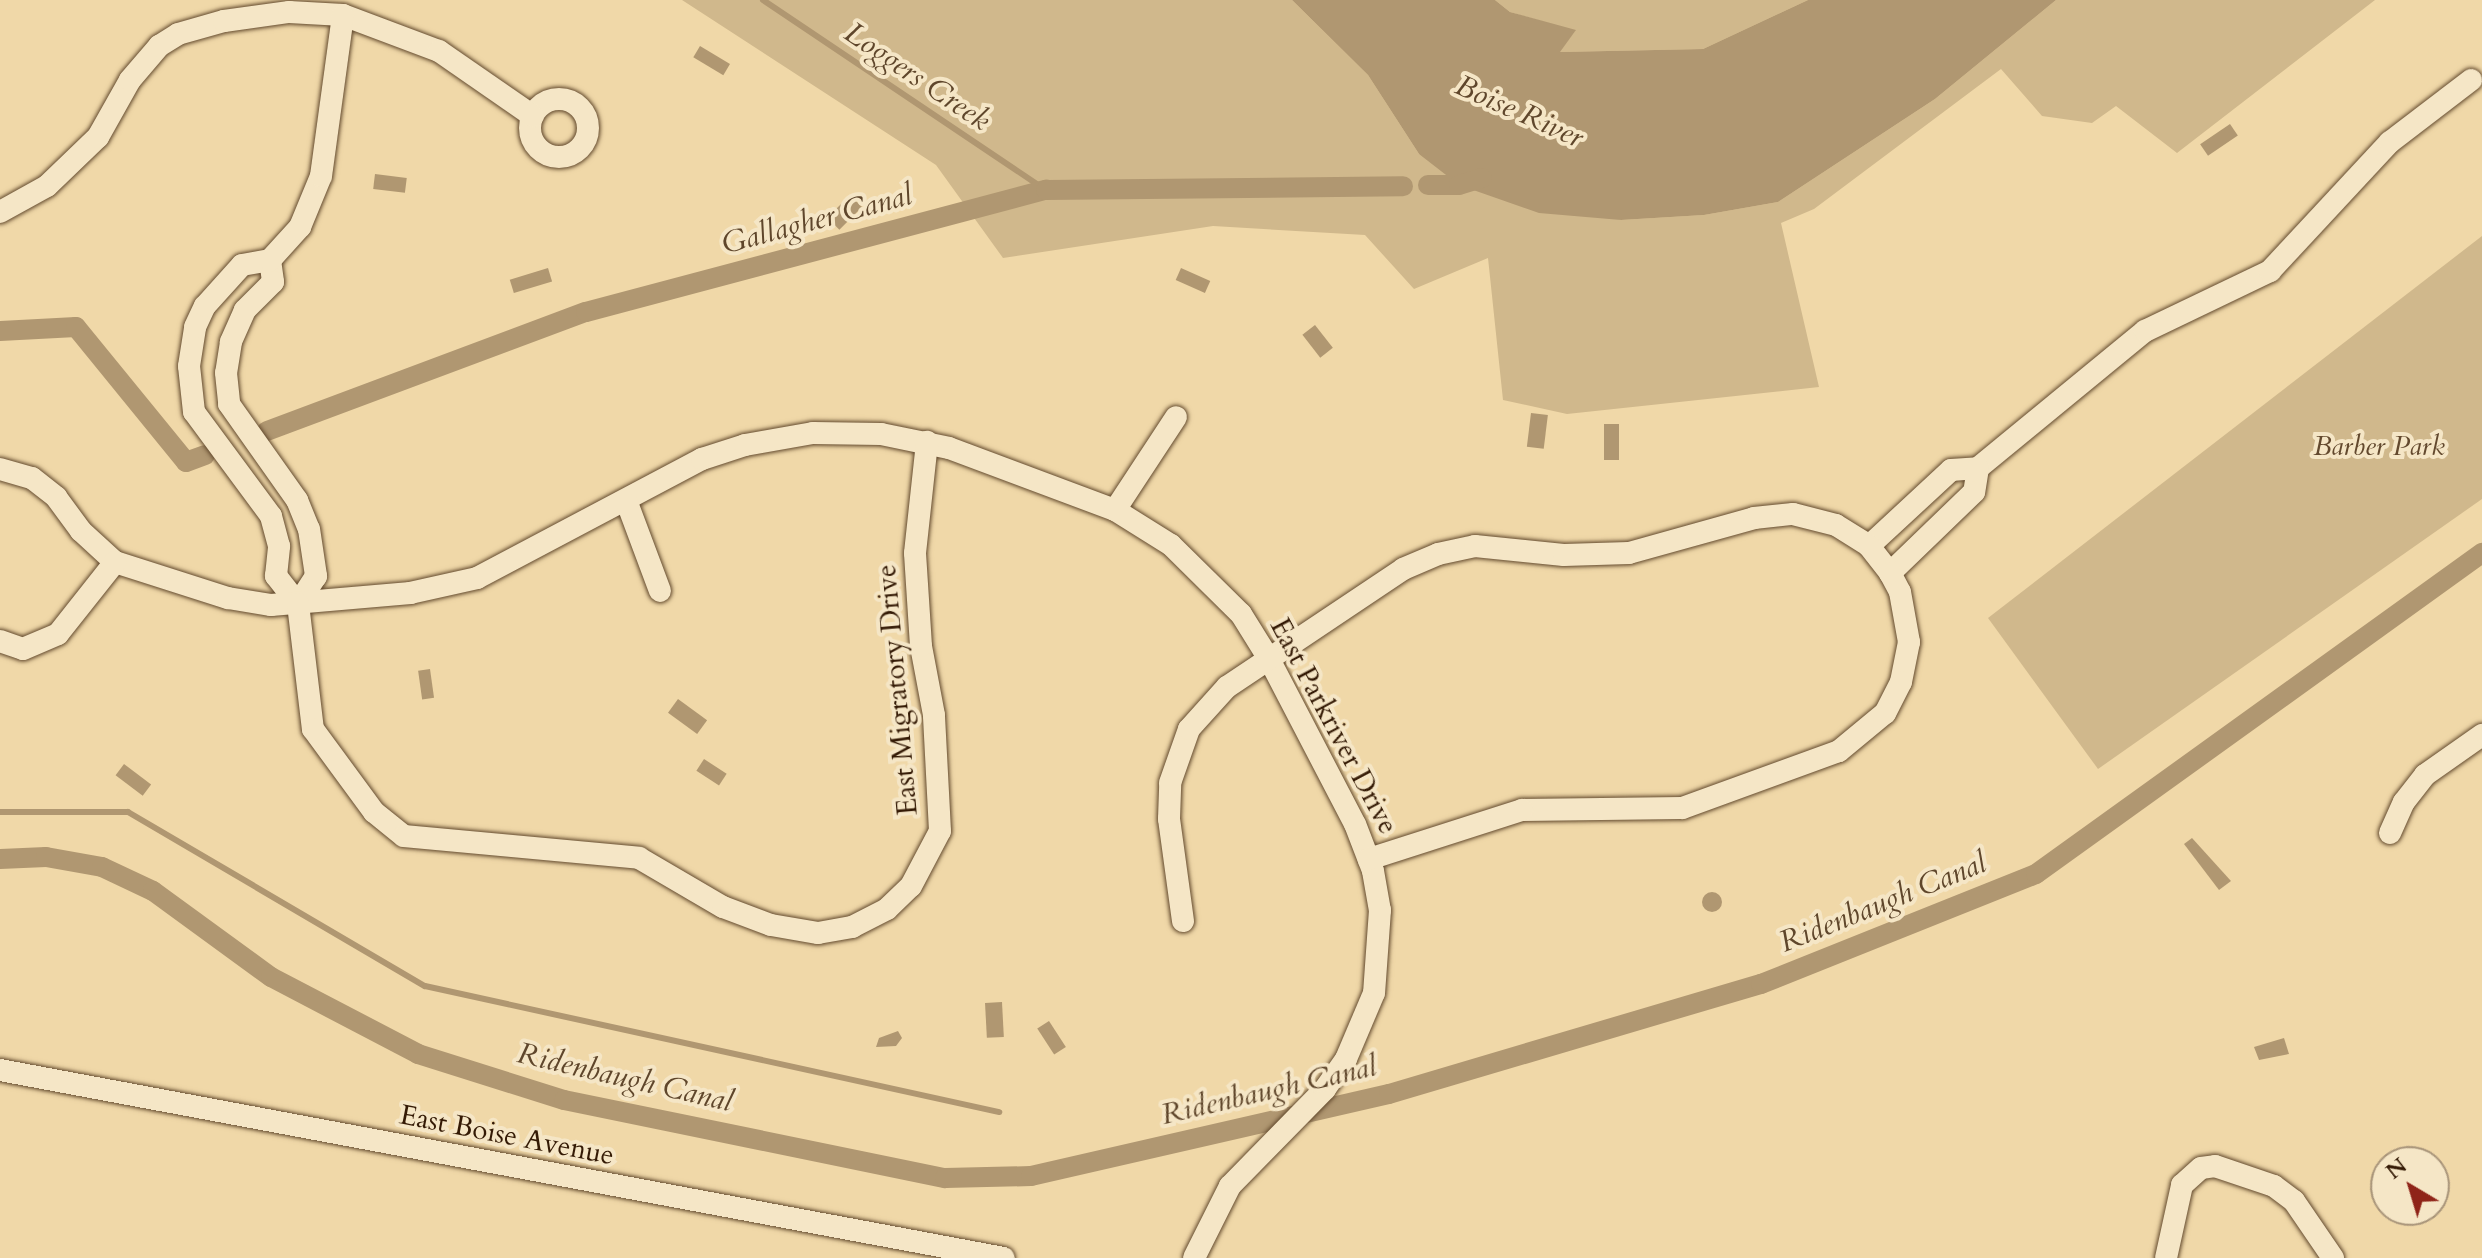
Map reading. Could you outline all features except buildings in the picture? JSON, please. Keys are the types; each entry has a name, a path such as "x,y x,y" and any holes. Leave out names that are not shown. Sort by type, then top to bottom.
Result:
{"street":[{"path":"0,212 47,186 98,137 142,62 178,34 289,12 343,15 439,51 533,116"},
{"path":"270,260 273,282 245,310 231,342 226,373 229,404 297,500 309,529 316,576 298,604 276,576 279,546 271,516 194,412 189,366 195,327 205,306 242,265 270,260 300,227 321,176 343,15"},
{"path":"1869,546 1951,470 1978,468 2145,331 2270,271 2390,142 2471,80"},
{"path":"1115,510 1176,417"},
{"name":"East Parkriver Drive","path":"0,469 32,478 56,497 81,531 115,562 228,598 298,604 422,591 477,578 702,459 791,435 859,433 927,442 1115,510 1206,575 1241,614 1269,659 1369,859 1380,910 1374,993 1357,1038 1325,1089 1253,1159 1213,1213 1194,1258"},
{"name":"East Migratory Drive","path":"298,604 313,729 374,812 404,836 639,858 723,907 771,925 818,933 852,927 887,909 911,886 940,831 934,715 921,646 915,553 927,442"},
{"path":"1890,573 1974,492 1978,468"},
{"path":"626,500 660,591"},
{"path":"1183,921 1169,819 1177,755 1205,707 1269,659 1403,569 1438,554 1475,546 1597,556 1629,553 1754,518 1793,514 1836,525 1869,546 1900,592 1909,642 1901,682 1885,713 1839,751 1682,808 1522,810 1369,859"},
{"path":"0,641 23,649 58,634 115,562"},
{"path":"2390,833 2404,802 2425,775 2482,735"},
{"name":"East Boise Avenue","path":"0,1070 957,1254 1004,1258"},
{"path":"2166,1258 2176,1199 2182,1185 2201,1168 2230,1167 2274,1186 2294,1201 2333,1258"}],"green space":[{"path":"682,0 1292,0 1368,75 1419,154 1621,220 1704,215 1778,202 1935,99 2056,0 2375,0 2177,153 2116,106 2092,123 2042,116 2001,69 1814,209 1781,223 1819,387 1567,414 1503,400 1488,258 1414,289 1365,235 1213,226 1003,258 936,165"},
{"path":"1495,0 1808,0 1703,49 1559,52 1575,31 1510,12"},
{"name":"Barber Park","path":"2482,236 2482,499 2098,769 1988,618"}],"water":[{"name":"Boise River","path":"1292,0 1495,0 1510,12 1576,30 1560,52 1703,49 1808,0 2056,0 1935,99 1778,202 1704,215 1621,220 1539,213 1459,185 1419,154 1368,75"},
{"path":"700,46 730,64 723,75 693,57"},
{"path":"2230,124 2238,136 2208,156 2200,144"},
{"path":"375,174 407,178 405,193 373,189"},
{"path":"850,195 862,207 839,230 827,218"},
{"path":"548,268 552,281 514,293 510,280"},
{"path":"1181,268 1210,281 1205,293 1176,280"},
{"path":"1315,325 1333,348 1320,358 1302,335"},
{"path":"1531,413 1548,415 1544,449 1527,447"},
{"path":"1604,424 1619,424 1619,460 1604,460"},
{"path":"430,669 434,698 422,699 418,671"},
{"path":"678,699 707,720 697,734 668,713"},
{"path":"704,759 727,774 719,785 696,771"},
{"path":"124,764 151,784 143,796 116,775"},
{"path":"2192,838 2231,881 2219,890 2184,844"},
{"path":"1712,892 1719,895 1722,902 1719,909 1712,912 1705,909 1702,902 1705,895"},
{"path":"1002,1002 1004,1037 987,1038 985,1003"},
{"path":"1049,1021 1066,1047 1054,1055 1037,1029"},
{"path":"898,1031 902,1038 896,1046 876,1047 879,1038"},
{"path":"2284,1038 2289,1054 2259,1060 2254,1047"}],"waterway":[{"name":"Loggers Creek","path":"763,0 1046,190"},
{"name":"Gallagher Canal","path":"1428,185 1459,185 1482,178"},
{"name":"Gallagher Canal","path":"267,431 586,312 1046,190 1403,186"},
{"name":"Gallagher Canal","path":"0,331 76,327 186,462 205,455"},
{"name":"Ridenbaugh Canal","path":"0,859 46,857 102,867 153,891 271,977 418,1054 564,1100 945,1178 1031,1176 1389,1094 1761,984 2036,874 2482,553"},
{"path":"0,812 128,812 425,986 999,1112"}]}
